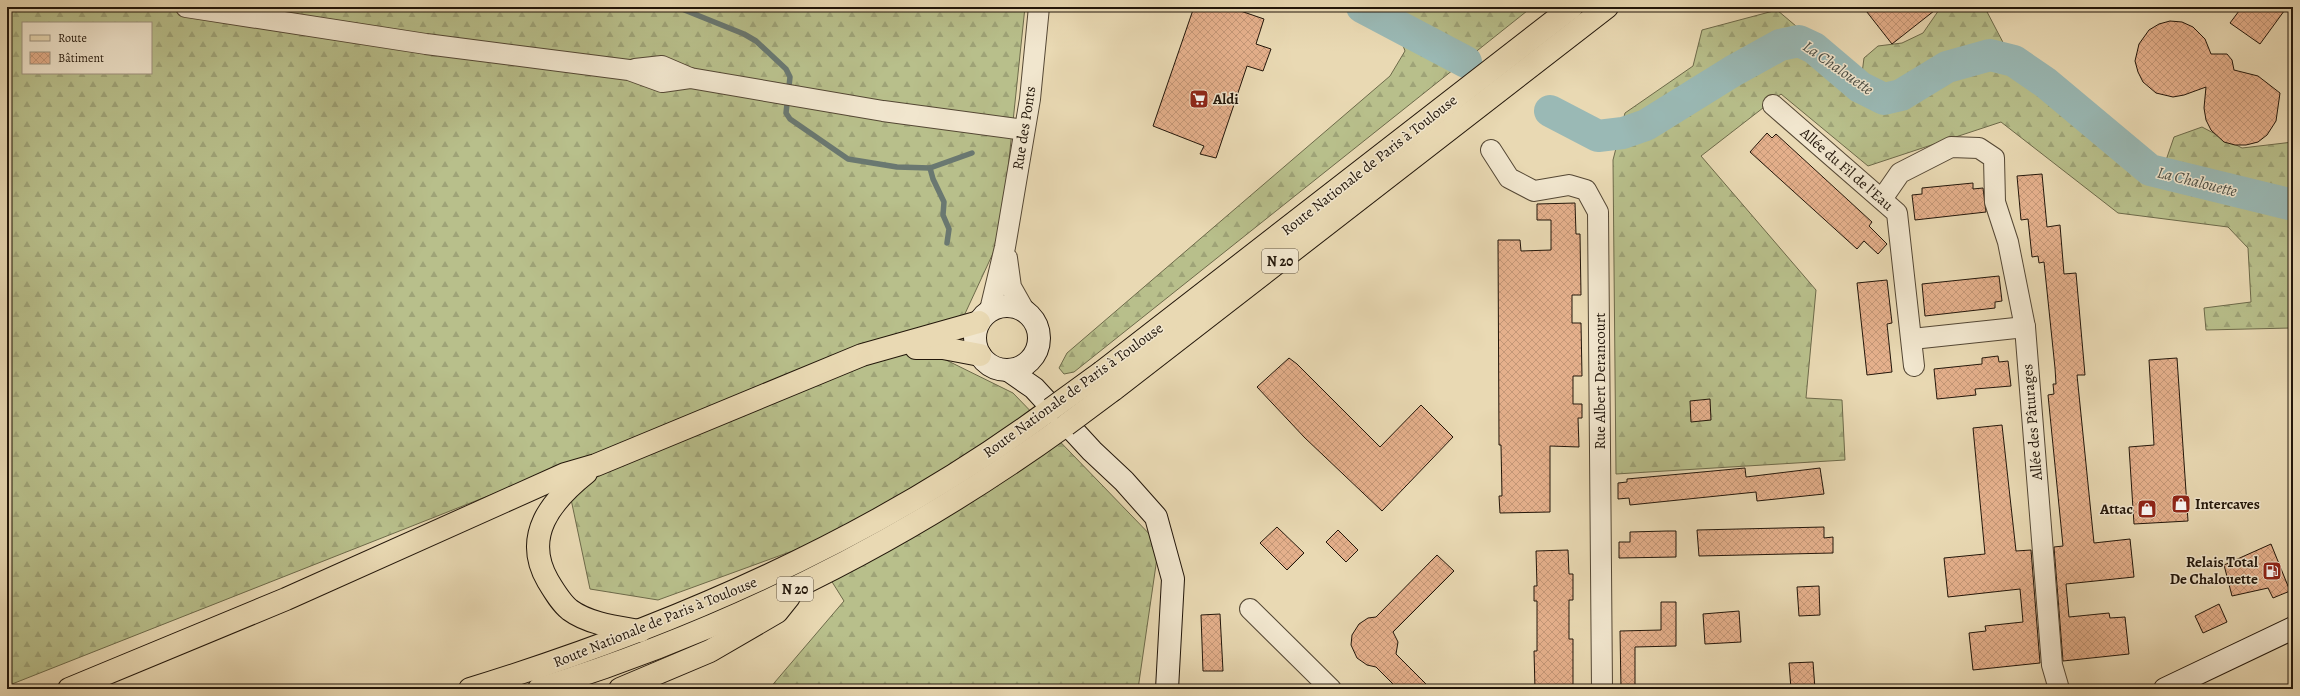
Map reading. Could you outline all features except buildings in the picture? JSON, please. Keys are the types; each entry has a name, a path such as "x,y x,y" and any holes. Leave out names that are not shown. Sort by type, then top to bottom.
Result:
{"main road":[{"name":"Route Nationale de Paris à Toulouse","path":"1107,381 1572,7"},
{"name":"Route Nationale de Paris à Toulouse","path":"539,689 674,642 794,589 947,504 1026,441 1606,7"},
{"path":"69,689 286,599 566,474 596,465 862,355 888,348 984,316 1007,305 1024,310 1032,317 1037,326 1039,337 1037,348 1032,357 1017,368 1008,370"},
{"path":"984,316 975,338 980,355 992,366 1008,370 1034,388 1092,451 1124,481 1156,517 1173,579 1167,689"},
{"path":"888,348 943,348 980,355"},
{"path":"1032,357 1034,388"},
{"name":"Route Nationale de Paris à Toulouse","path":"470,689 549,665 641,631 754,583 931,488 1026,441"},
{"path":"596,465 555,501 541,525 538,549 543,572 555,594 570,610 608,626 641,631"},
{"path":"620,689 710,651 777,612 794,589"},
{"path":"2164,689 2293,628"}],"street":[{"path":"186,7 426,44 629,70 662,66 690,78 883,111 1024,130"},
{"name":"Rue des Ponts","path":"984,316 1005,248 1030,99 1039,7"},
{"name":"Allée du Fil de l'Eau","path":"1773,105 1897,213 1914,366"},
{"name":"Allée des Pâturages","path":"1882,199 1900,173 1951,147 1979,148 1994,158 1996,202 2008,242 2025,327 2052,665 2059,689"},
{"name":"Rue Albert Derancourt","path":"1491,150 1509,178 1534,191 1569,185 1586,190 1598,212 1602,689"},
{"name":"Rue des Ponts","path":"1005,248 1011,287 1024,310"},
{"path":"1912,339 2025,327"},
{"path":"1250,609 1331,689"}],"green space":[{"path":"7,7 1025,7 1001,236 944,359 1013,393 1159,544 1138,689 769,689 844,601 809,545 658,600 590,589 564,466 7,686"},
{"path":"1389,7 1532,7 1074,372 1064,374 1059,368 1067,353 1390,76 1405,51"},
{"path":"1941,7 1985,8 2007,50 2036,64 2140,157 2163,169 2174,137 2202,127 2242,148 2293,142 2293,326 2291,328 2206,330 2204,308 2251,302 2248,248 2228,227 2118,213 2001,122 1868,166 1781,94 1701,156 1816,290 1806,398 1842,400 1845,460 1616,474 1613,160 1625,113 1693,66 1702,30 1777,10 1861,81 1864,58 1878,46 1902,43 1923,33"}],"waterway":[{"path":"677,7 744,34 756,41 786,69 790,77 786,113 790,119 848,159 897,167 930,168 972,153"},
{"name":"La Chalouette","path":"1362,7 1466,62"},
{"name":"La Chalouette","path":"1550,111 1598,136 1623,133 1646,125 1733,71 1780,45 1799,41 1814,48 1860,87 1884,99 1901,95 1947,67 1990,55 2014,61 2046,83 2150,170 2293,205"},
{"path":"930,168 933,179 944,202 943,215 949,229 947,243"}],"place":[{"name":"Aldi","path":"1199,99"},
{"name":"Intercaves","path":"2181,504"},
{"name":"Attac","path":"2147,509"},
{"name":"Relais Total De Chalouette","path":"2272,571"}]}
